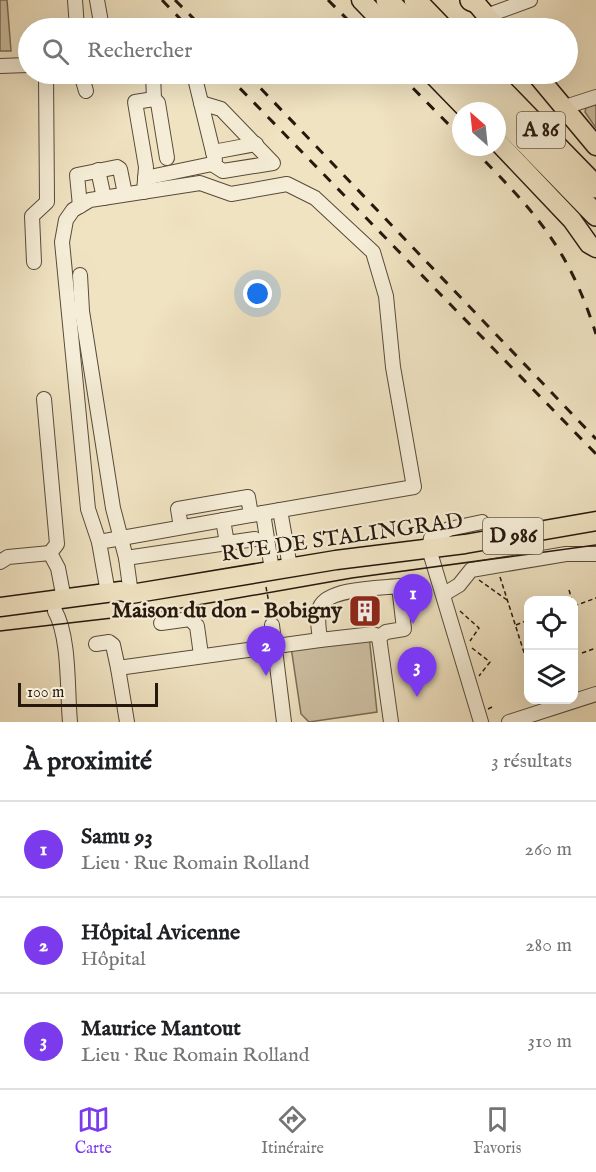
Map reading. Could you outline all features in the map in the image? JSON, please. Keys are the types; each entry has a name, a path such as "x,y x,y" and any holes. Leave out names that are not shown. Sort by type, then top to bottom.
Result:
{"highway":[{"path":"387,0 404,18"},
{"path":"415,0 432,18"},
{"name":"A 86","path":"468,84 486,102"},
{"name":"A 86","path":"496,84 596,187"},
{"name":"A 86","path":"506,122 596,215"}],"main road":[{"path":"361,0 378,18"},
{"path":"442,84 459,102"},
{"path":"545,84 596,146"},
{"path":"506,150 572,220 589,244 596,248"},
{"name":"RUE DE STALINGRAD","path":"0,619 54,604 108,593 131,594 248,577 275,570 429,549 596,520"},
{"name":"RUE DE STALINGRAD","path":"0,607 123,602 131,594"}],"street":[{"path":"75,0 76,18"},
{"path":"97,0 100,18"},
{"path":"461,0 482,12 530,0"},
{"path":"0,66 18,65"},
{"path":"34,261 32,216 47,202 46,84"},
{"path":"84,84 86,92"},
{"path":"153,84 154,99 158,103 167,158"},
{"path":"196,84 213,158 223,171 273,163 221,110 201,103"},
{"path":"565,107 596,97"},
{"path":"144,185 146,167 135,102 154,99"},
{"path":"108,593 99,542 88,509 62,242 66,220 90,200 125,194 213,158 256,144"},
{"path":"80,206 77,175 117,167 120,169 125,194"},
{"path":"98,170 104,198"},
{"path":"99,542 414,487 393,367 386,296 373,252 315,198 287,184 231,194 201,183 144,185"},
{"path":"80,275 84,297 82,311 100,427 113,508 126,558 131,594"},
{"path":"0,562 8,557 50,553 57,544 44,399"},
{"path":"181,527 178,508 248,497 257,514 261,541 275,570"},
{"path":"275,570 280,510"},
{"path":"223,520 227,543"},
{"path":"481,722 447,592 429,549 431,538 449,529 482,522"},
{"path":"126,558 227,543 261,541"},
{"path":"50,553 58,568 54,604 63,638 70,722"},
{"path":"447,592 471,570 566,554 596,554"},
{"path":"321,640 318,618 321,605 333,594 399,586 404,629 386,632 379,637"},
{"path":"161,623 190,619 197,626 201,655"},
{"path":"272,622 284,722"},
{"path":"118,668 321,640 373,634 379,637"},
{"path":"379,637 390,722"},
{"path":"96,644 109,642 112,645 127,722"},
{"path":"509,722 596,694"}],"path":[{"path":"496,566 524,652"},
{"path":"272,622 275,570"},
{"path":"469,573 507,600"},
{"path":"569,590 571,596"},
{"path":"447,592 457,608 479,628 467,645 490,662 471,686"},
{"path":"578,603 596,598"},
{"path":"515,625 524,622"},
{"path":"582,653 596,648"}],"shaded area":[{"path":"0,0 7,0 11,51 0,51"},
{"path":"596,104 596,128 585,112 586,107"},
{"path":"369,635 377,712 309,722 301,714 291,647"}],"tram line":[{"path":"0,631 147,614 352,578 596,545"}],"railway":[{"path":"162,0 179,18"},
{"path":"175,0 193,18"},
{"path":"328,0 346,18"},
{"path":"236,84 596,454"},
{"path":"257,84 596,439"},
{"path":"409,84 452,128"},
{"path":"480,156 531,211 561,253 574,277 596,334"}],"place":[{"name":"Maison du don – Bobigny","path":"365,611"},
{"name":"Samu 93","path":"413,624"},
{"name":"Hôpital Avicenne","path":"266,676"},
{"name":"Maurice Mantout","path":"417,697"}]}
